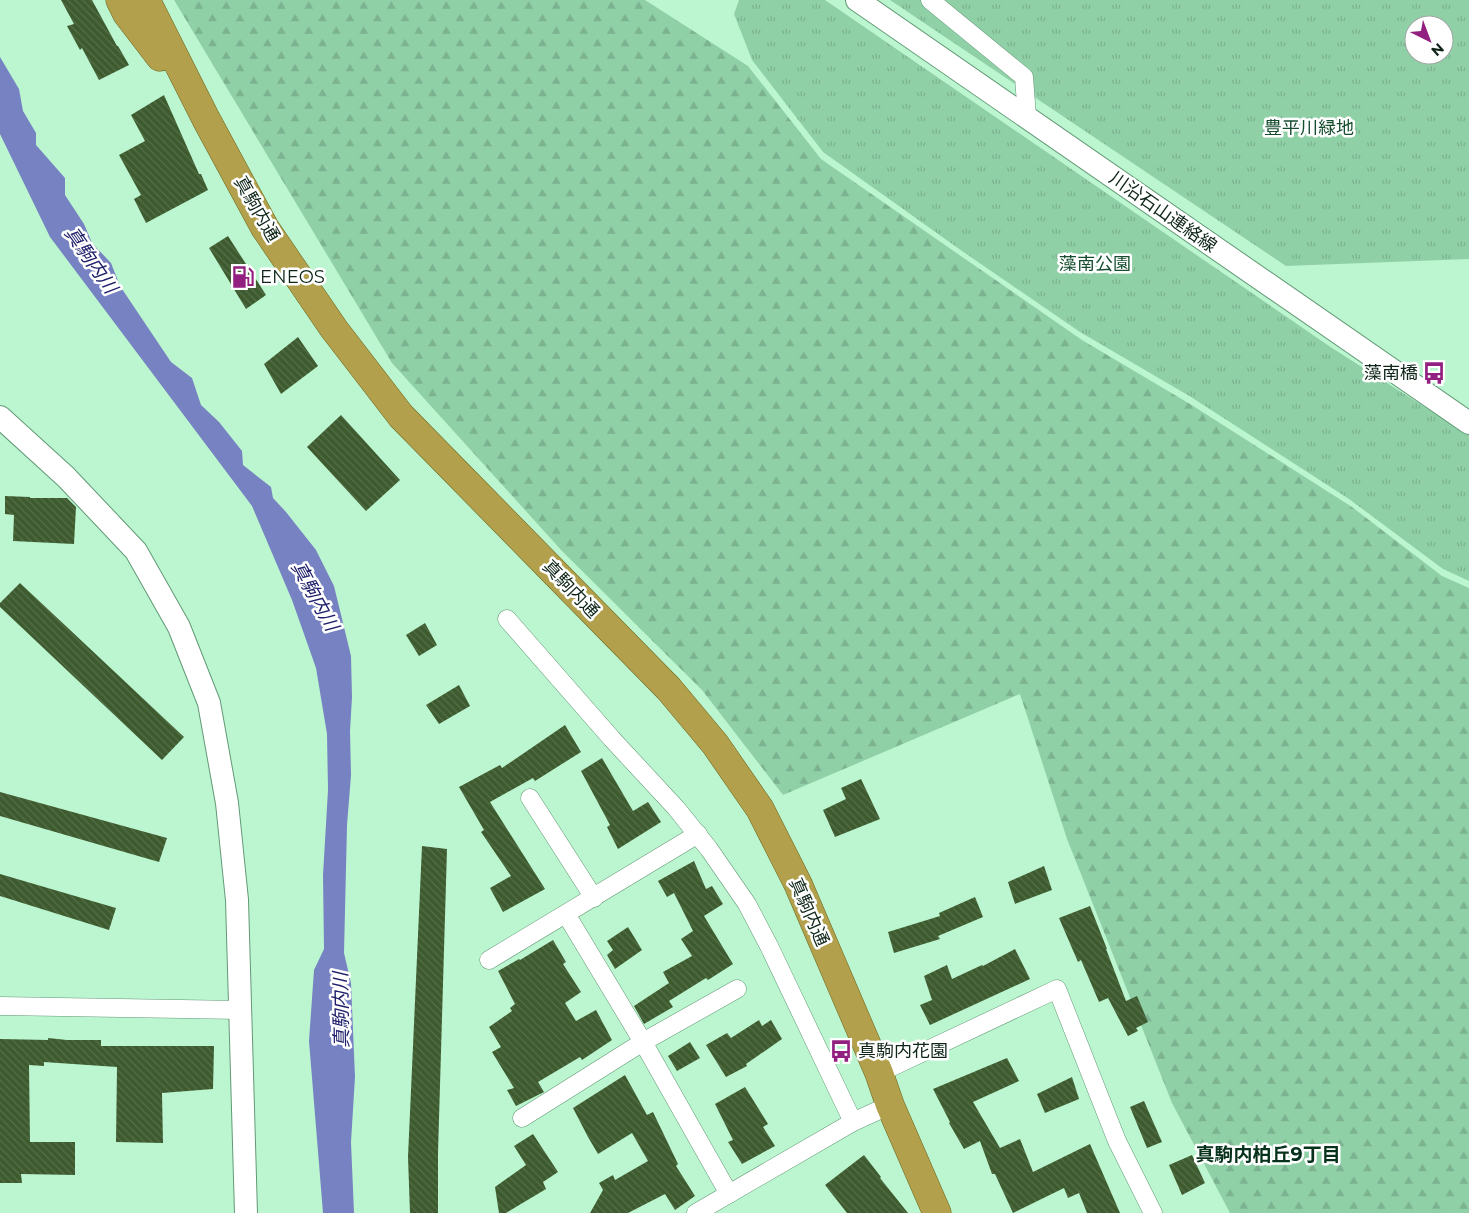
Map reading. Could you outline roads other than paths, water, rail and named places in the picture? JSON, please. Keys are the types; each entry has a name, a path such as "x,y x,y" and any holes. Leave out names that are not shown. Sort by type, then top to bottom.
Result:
{"highway":[{"path":"120,0 127,14 206,119"},
{"name":"真駒内通","path":"146,0 206,119 265,228 334,329 401,416 669,689 720,752 760,809 793,876 879,1072 890,1106 937,1213"},
{"path":"160,0 206,119"}],"street":[{"name":"川沿石山連絡線","path":"857,0 1469,423"},
{"path":"930,0 1024,77 1027,117"},
{"path":"0,417 66,477 136,551 179,627 209,703 227,804 237,900 246,1213"},
{"path":"507,619 698,834 746,904 800,1009 853,1122"},
{"path":"530,798 594,898"},
{"path":"490,960 698,834"},
{"path":"566,914 729,1194"},
{"path":"522,1118 642,1042 737,989"},
{"path":"879,1072 1057,989 1117,1141 1152,1213"},
{"path":"0,1006 241,1010"},
{"path":"696,1213 853,1122 890,1106"}],"water":[{"name":"真駒内川","path":"0,57 19,89 23,111 36,133 36,145 65,178 65,195 84,224 92,243 111,263 120,286 171,362 192,378 201,405 219,422 242,451 243,465 271,487 273,498 316,550 334,586 351,656 351,775 347,825 344,953 351,983 355,1077 351,1142 354,1213 323,1213 309,1041 314,970 324,949 323,875 328,790 327,734 316,668 292,600 252,506 50,237 0,134"}],"place":[{"name":"ENEOS","path":"243,277"},
{"name":"藻南橋","path":"1434,373"},
{"name":"真駒内花園","path":"841,1051"}],"district":[{"name":"真駒内柏丘9丁目","path":"1268,1154"}],"park label":[{"name":"豊平川緑地","path":"1309,128"},
{"name":"藻南公園","path":"1095,264"}]}
